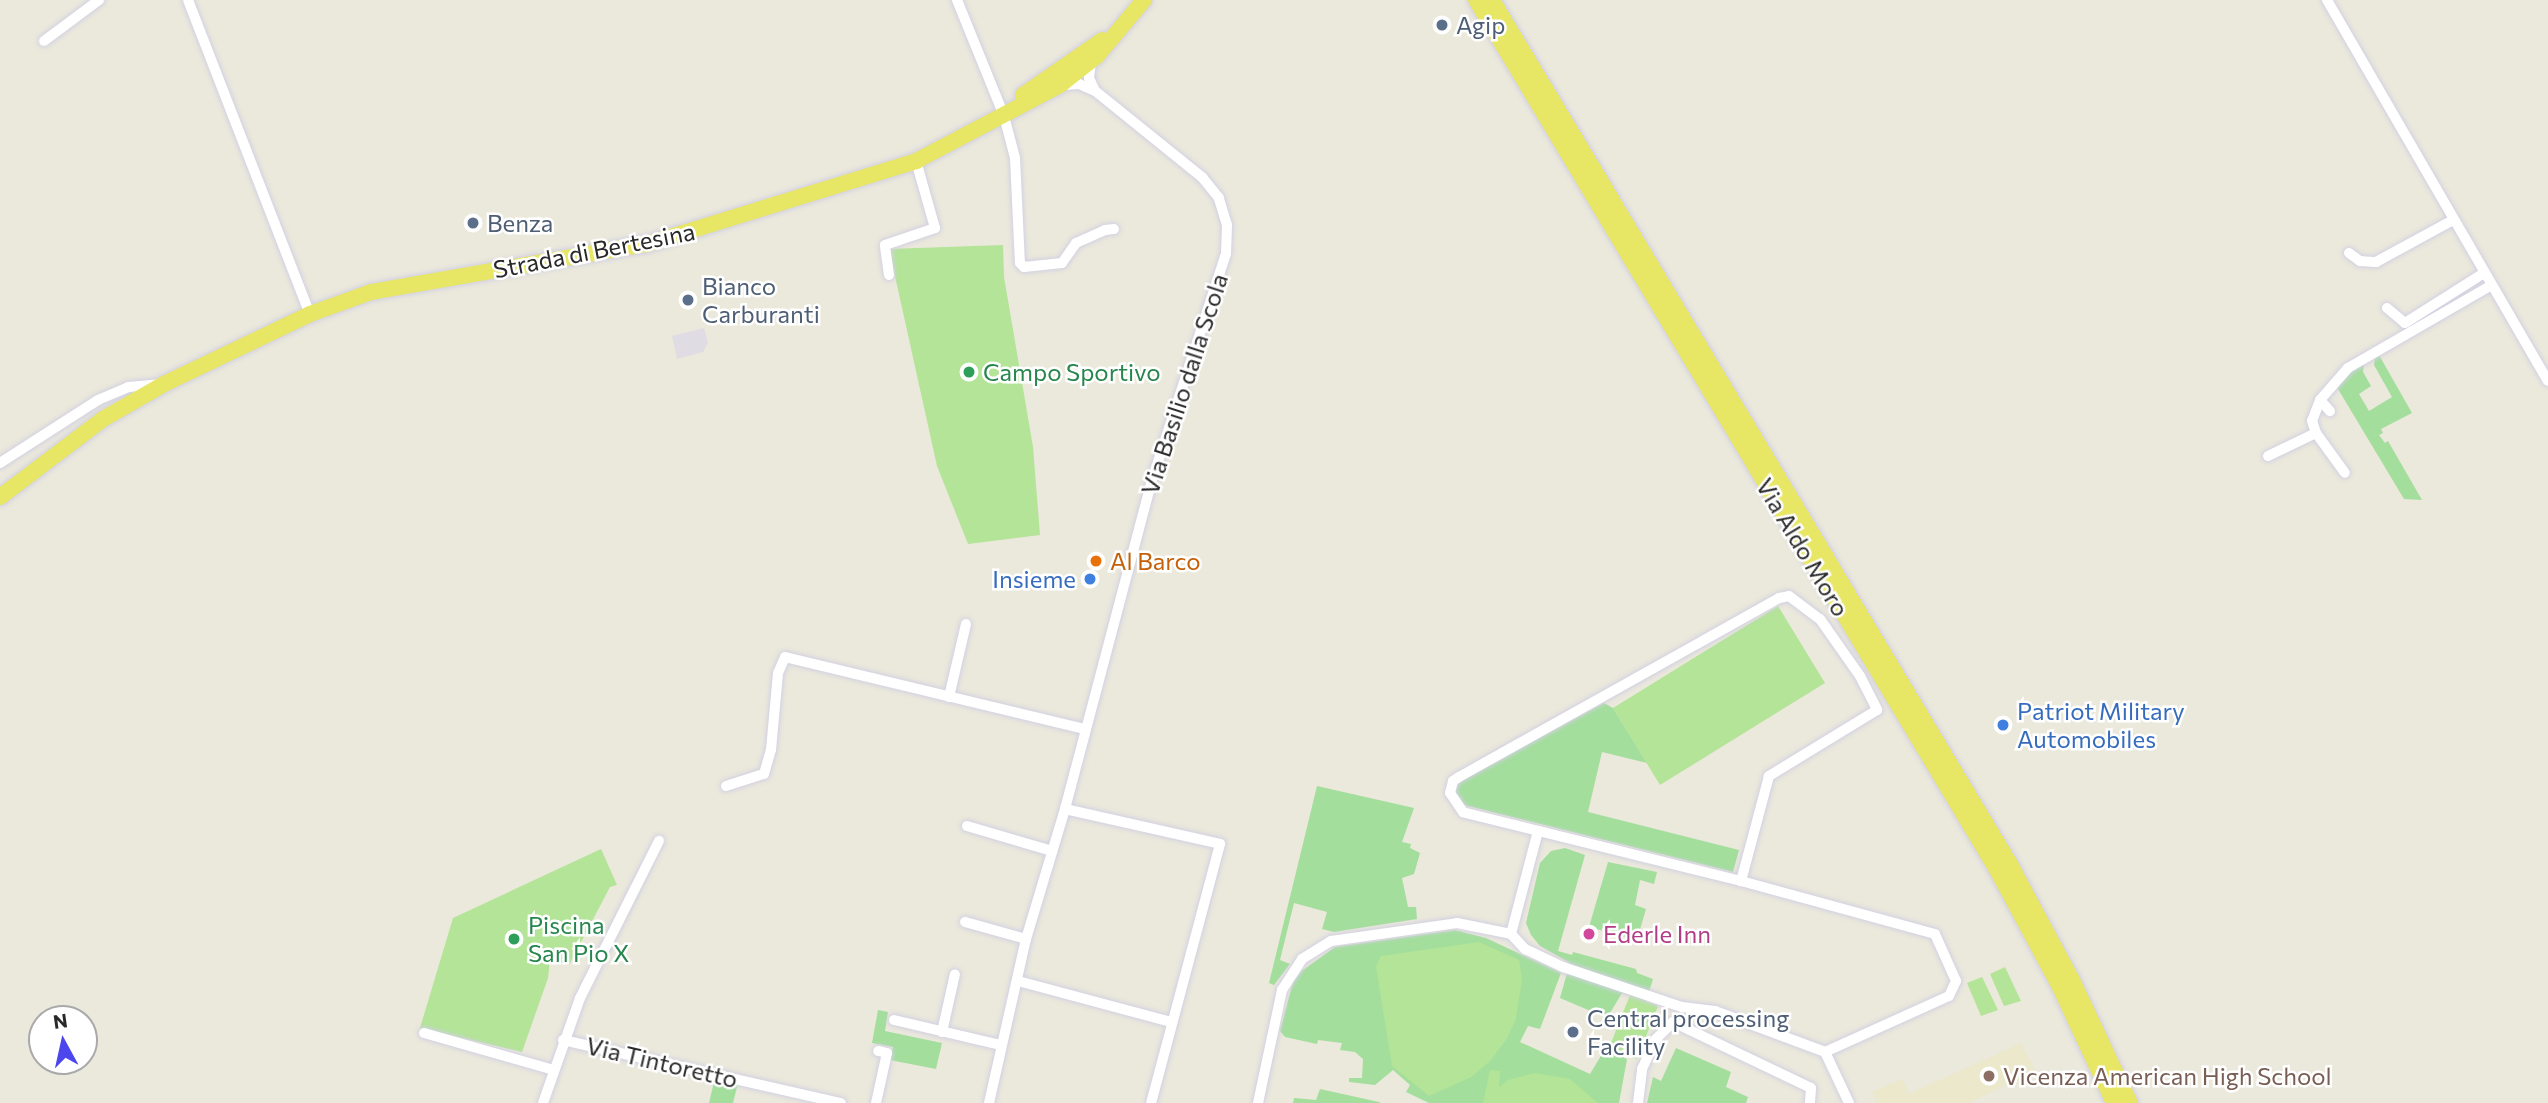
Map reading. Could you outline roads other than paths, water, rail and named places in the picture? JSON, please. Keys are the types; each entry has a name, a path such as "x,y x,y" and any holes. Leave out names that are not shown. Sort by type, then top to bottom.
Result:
{"main road":[{"name":"Strada di Bertesina","path":"0,497 103,419 164,384 310,313 371,292 647,244 916,161 1003,113 1077,79 1144,0"},
{"name":"Via Aldo Moro","path":"1476,0 1997,870 2059,985 2114,1103"},
{"name":"Via Aldo Moro","path":"1492,0 2010,864 2072,980 2130,1103"},
{"name":"Strada di Bertesina","path":"1003,113 1121,26"}],"street":[{"path":"44,41 99,0"},
{"path":"188,0 310,313"},
{"path":"957,0 1003,113 1018,176 1020,263 1024,267 1062,263 1076,243 1105,230 1114,229"},
{"path":"2327,0 2490,286 2548,381"},
{"path":"1077,79 1075,67 1091,55 1096,45"},
{"path":"1091,62 1089,78 1095,90"},
{"name":"Via Basilio dalla Scola","path":"989,1103 1026,939 1065,809 1084,729 1153,477 1226,254 1227,225 1219,198 1203,178 1095,90 1077,79"},
{"path":"890,275 885,245 935,228 916,161"},
{"path":"2349,253 2360,261 2376,262 2453,220"},
{"path":"2387,308 2405,323 2484,273"},
{"path":"2345,473 2316,433 2312,421 2320,400 2348,368 2490,286"},
{"name":"Strada di Bertesina","path":"0,463 99,400 128,387 164,384"},
{"path":"2320,400 2330,411"},
{"path":"2268,456 2316,433"},
{"path":"1741,881 1769,776 1877,710 1860,676 1820,619 1789,596 1779,597 1453,781 1450,793 1463,812 1741,881 1935,934 1956,981 1948,996 1825,1052"},
{"path":"949,697 966,624"},
{"path":"726,786 765,775 771,750 778,673 785,657 1084,729"},
{"path":"1065,809 1220,844 1151,1103"},
{"path":"967,827 1052,851"},
{"path":"1511,934 1538,831"},
{"path":"542,1103 580,998 659,841"},
{"path":"965,922 1026,939"},
{"path":"1258,1103 1282,990 1301,959 1331,941 1457,923 1511,934 1525,949 1563,967 1682,1007 1715,1011 1825,1052 1849,1103"},
{"path":"942,1031 955,974"},
{"path":"1018,981 1171,1022"},
{"path":"1639,1103 1642,1069 1656,1039 1673,1022 1682,1007"},
{"path":"894,1020 1001,1045"},
{"path":"1673,1022 1811,1088 1810,1103"},
{"path":"424,1033 554,1070"},
{"name":"Via Tintoretto","path":"564,1040 841,1103"},
{"path":"876,1103 887,1053 878,1051"}],"place":[{"name":"Agip","path":"1442,25"},
{"name":"Benza","path":"473,223"},
{"name":"Bianco Carburanti","path":"688,300"},
{"name":"Campo Sportivo","path":"969,372"},
{"name":"Al Barco","path":"1096,561"},
{"name":"Insieme","path":"1090,579"},
{"name":"Patriot Military Automobiles","path":"2003,725"},
{"name":"Ederle Inn","path":"1589,934"},
{"name":"Piscina San Pio X","path":"514,939"},
{"name":"Central processing Facility","path":"1573,1032"},
{"name":"Vicenza American High School","path":"1989,1076"}]}
